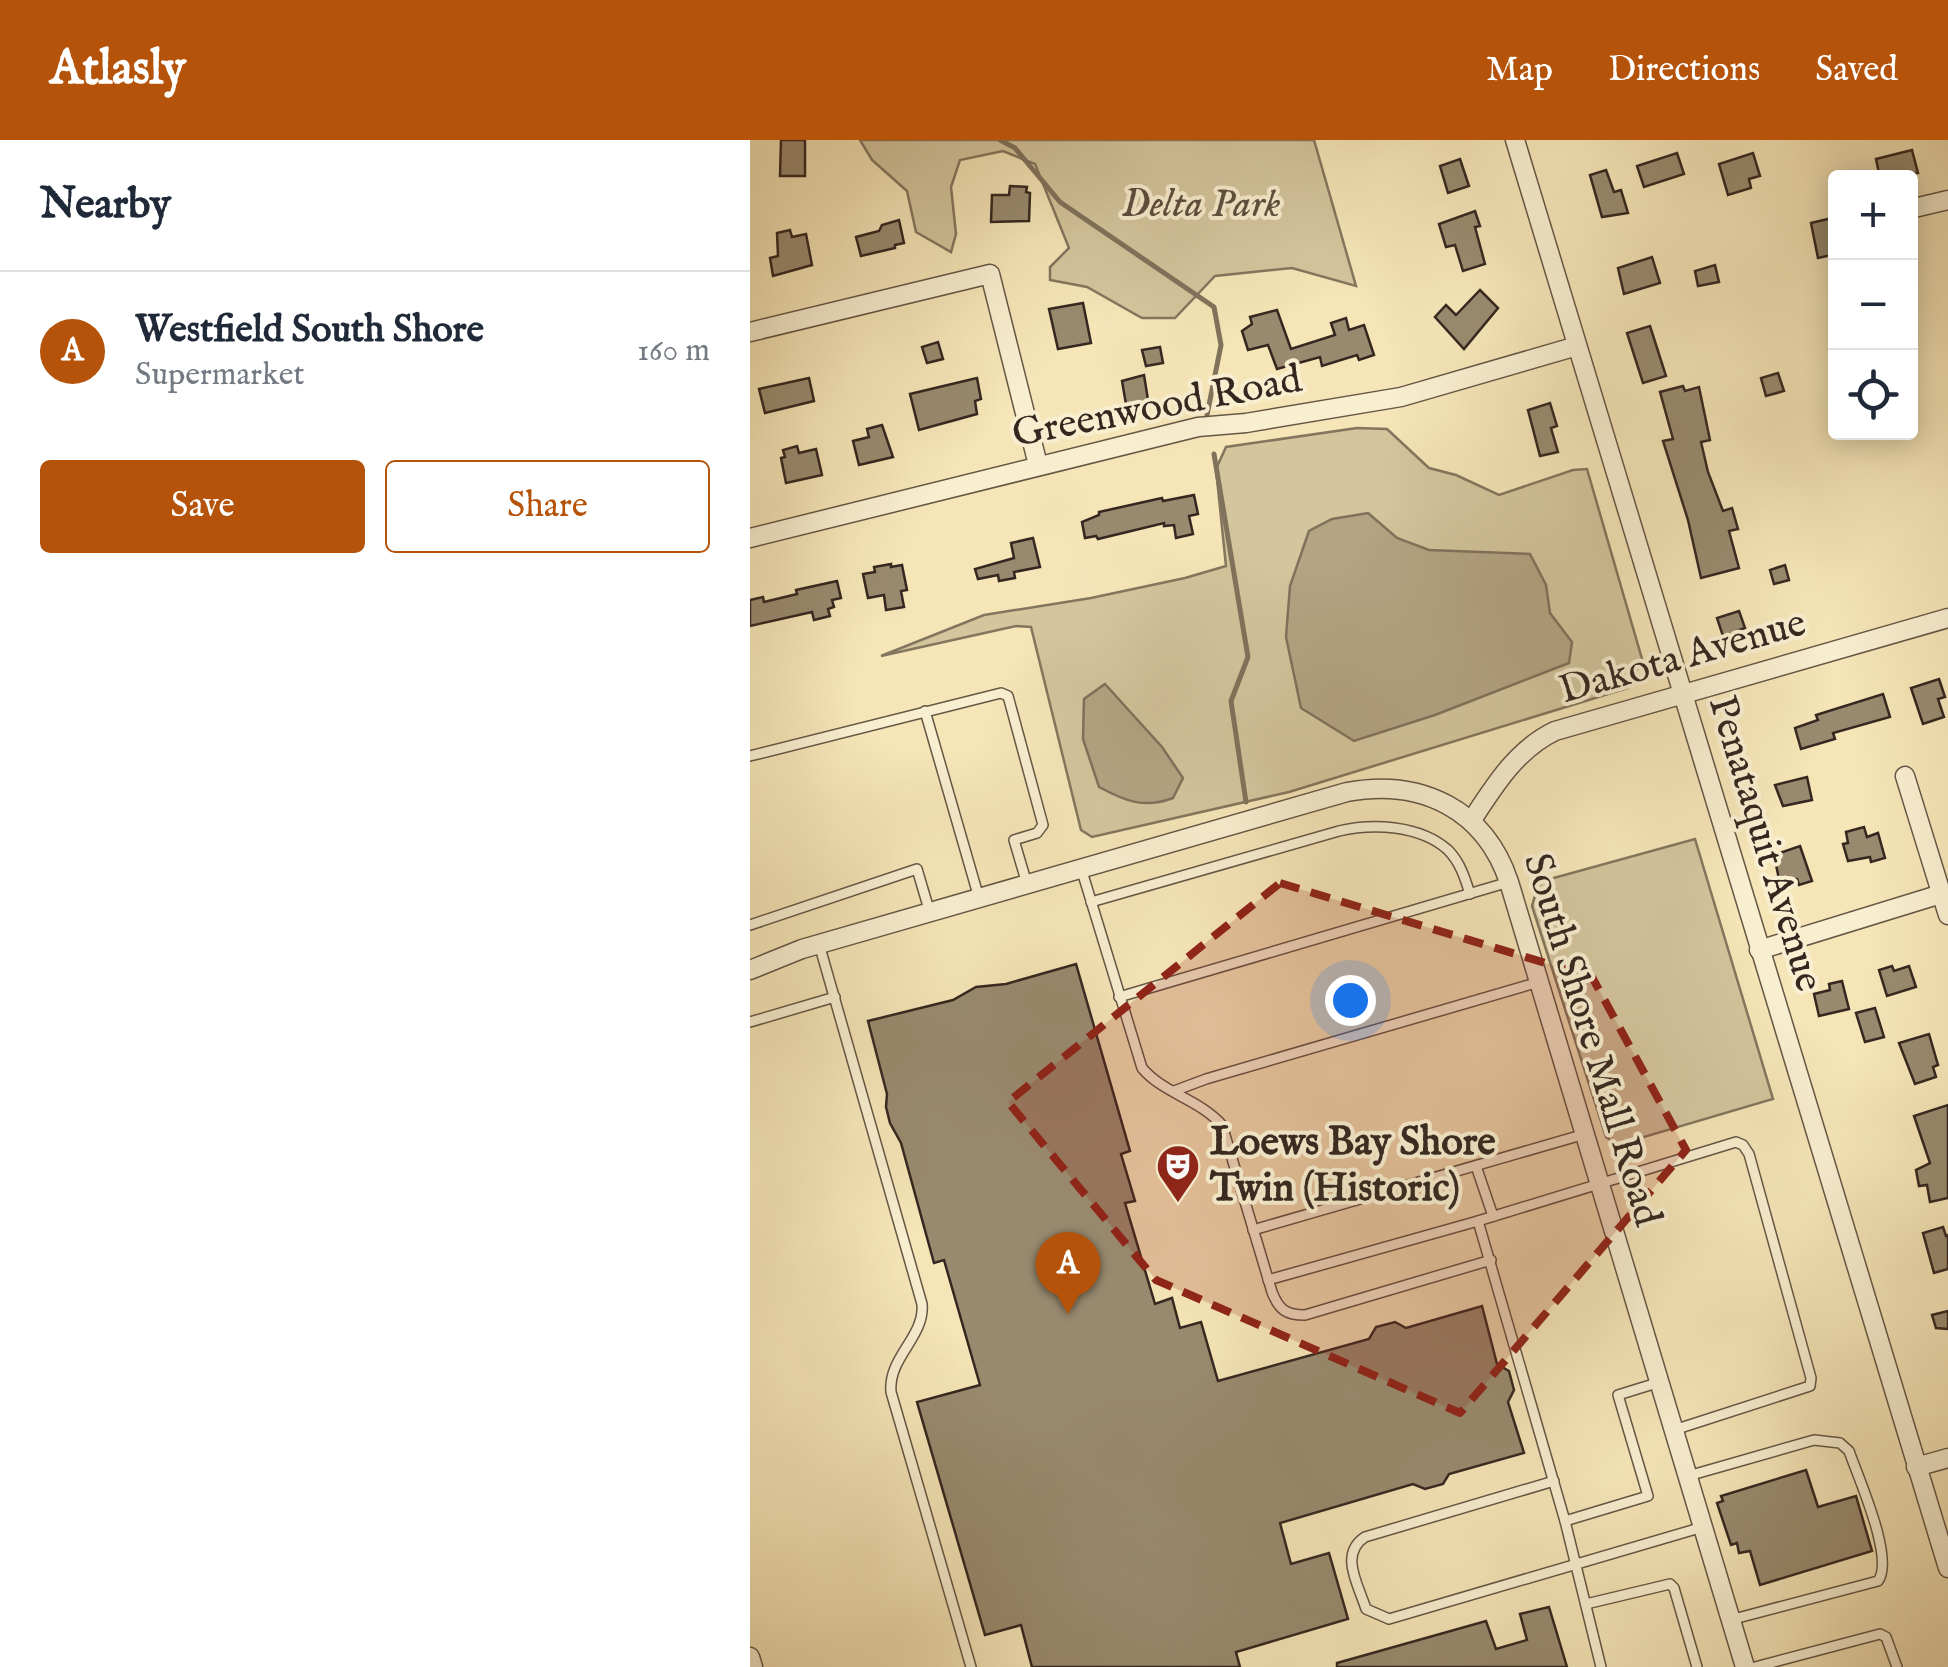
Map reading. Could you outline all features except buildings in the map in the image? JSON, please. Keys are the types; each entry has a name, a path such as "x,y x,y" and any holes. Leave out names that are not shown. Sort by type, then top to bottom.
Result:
{"street":[{"name":"Penataquit Avenue","path":"1515,140 1948,1568"},
{"path":"1918,207 1948,200"},
{"path":"750,332 990,274 1038,466"},
{"name":"Greenwood Road","path":"750,538 1198,427 1246,423 1401,396 1577,346"},
{"name":"Dakota Avenue","path":"1472,820 1501,777 1544,736 1948,618"},
{"path":"1905,776 1948,915"},
{"name":"South Shore Mall Road","path":"750,970 819,944 1363,789 1393,788 1418,794 1450,806 1472,820 1486,835 1509,882 1745,1667"},
{"path":"1759,950 1942,894"},
{"path":"1916,1467 1948,1458"},
{"path":"750,1657 753,1667"}],"lane":[{"path":"750,756 992,694 1008,696 1042,826 1036,833 1014,840 1026,884"},
{"path":"925,711 979,898"},
{"path":"1091,902 1338,831 1376,826 1428,838 1448,850 1462,869 1470,894"},
{"path":"1081,868 1142,1068 1153,1081 1205,1107 1222,1125 1268,1280 1281,1310 1290,1315 1305,1315 1491,1260"},
{"path":"750,925 918,869 930,913"},
{"path":"1119,998 1509,882"},
{"path":"819,944 922,1304 921,1322 892,1372 891,1392 971,1667"},
{"path":"1174,1092 1225,1073 1539,982"},
{"path":"750,1022 835,998"},
{"path":"1253,1230 1586,1134"},
{"path":"1268,1280 1736,1142 1749,1154 1811,1378 1810,1386 1674,1430"},
{"path":"1476,1166 1493,1216"},
{"path":"1478,1221 1577,1563 1601,1667"},
{"path":"1565,1521 1648,1496 1618,1396 1660,1382"},
{"path":"1688,1476 1814,1440 1840,1443 1849,1451 1880,1543 1885,1568 1878,1580 1730,1620"},
{"path":"1554,1481 1365,1537 1354,1544 1349,1556 1366,1609 1388,1619 1703,1527"},
{"path":"1586,1604 1670,1584 1697,1667"},
{"path":"1755,1667 1880,1634 1886,1637 1897,1667"}],"highlighted area":[{"path":"1280,883 1592,977 1686,1150 1460,1413 1156,1280 1008,1102"}],"green space":[{"name":"Delta Park","path":"860,140 1314,140 1356,286 1292,268 1215,276 1175,318 1142,318 1087,287 1050,280 1050,267 1069,248 1035,164 1003,151 960,160 951,187 956,234 951,252 916,232 907,191 872,160"},
{"path":"1357,428 1387,429 1429,468 1456,475 1499,495 1573,470 1587,469 1642,659 1628,688 1289,792 1092,837 1081,830 1031,627 1016,626 881,656 984,615 1091,598 1226,566 1216,469 1226,447"},
{"path":"1695,839 1773,1099 1617,1145 1606,1137 1532,906 1539,882"}],"shaded area":[{"path":"1368,513 1397,538 1429,550 1530,554 1546,585 1550,613 1572,642 1569,663 1435,715 1354,741 1301,708 1286,637 1290,586 1309,531 1332,519"},
{"path":"1105,684 1162,747 1183,778 1173,798 1135,802 1099,787 1083,739 1084,699"}],"waterway":[{"path":"1000,140 1015,148 1060,202 1214,307 1221,345 1207,415"},
{"path":"1214,454 1248,657 1231,701 1246,802"}],"place":[{"name":"Loews Bay Shore Twin (Historic)","path":"1178,1204"},
{"name":"Westfield South Shore","path":"1068,1314"}]}
